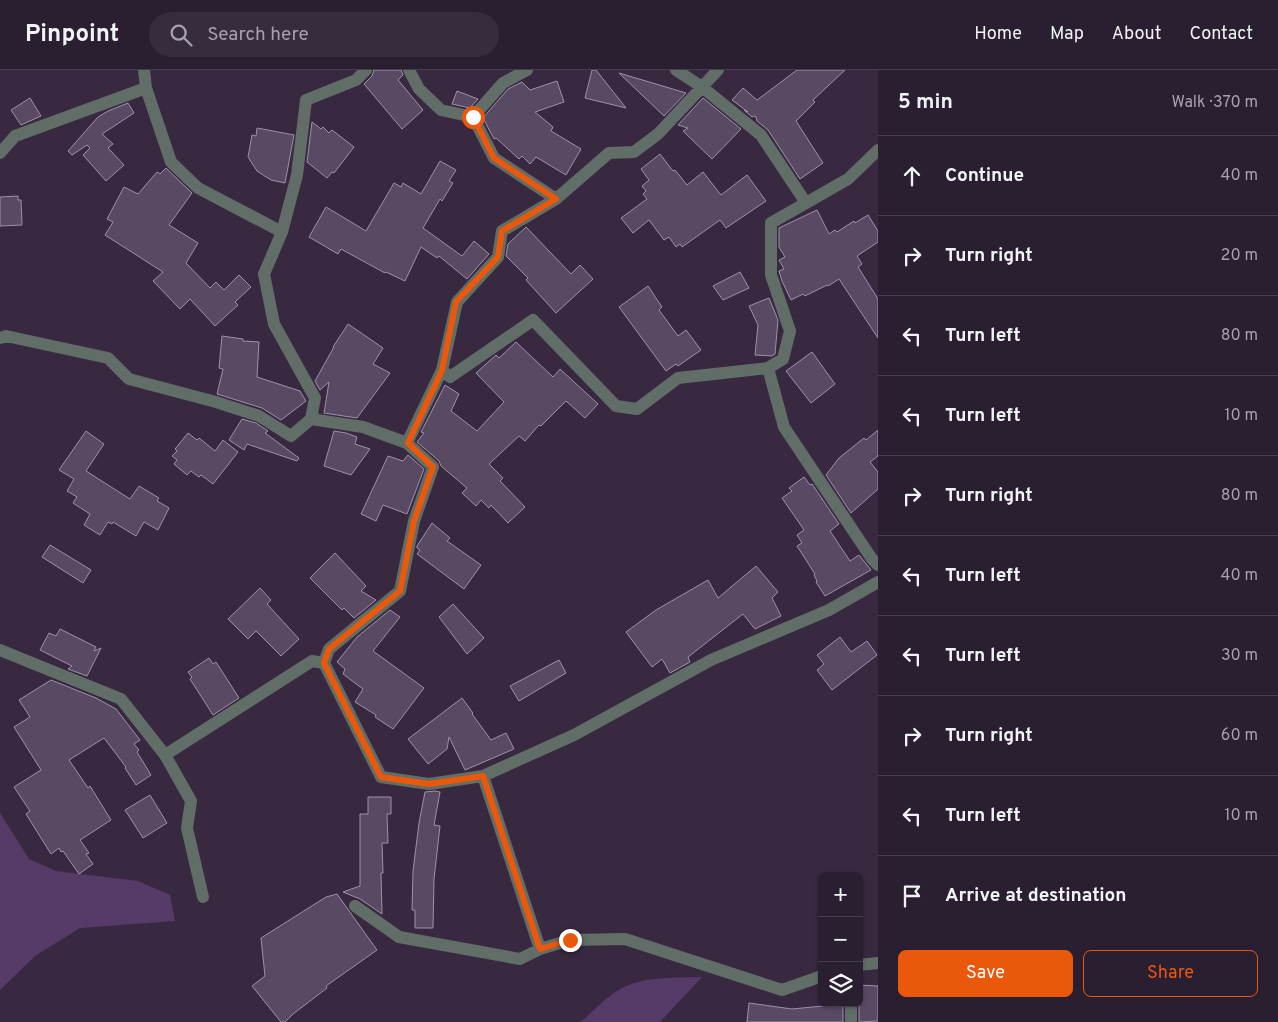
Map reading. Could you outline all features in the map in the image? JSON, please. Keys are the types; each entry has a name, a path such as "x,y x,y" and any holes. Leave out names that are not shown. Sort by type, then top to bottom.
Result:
{"street":[{"path":"144,70 146,88 171,162 198,188 282,232"},
{"path":"0,338 6,336 108,358 129,379 216,402 259,416 291,436 310,419 315,398 274,324 264,274 282,232 297,176 306,100 356,80 366,70"},
{"path":"409,70 419,90 441,110 473,117"},
{"path":"473,117 503,83 527,70"},
{"path":"676,70 702,87 761,135 806,203"},
{"path":"408,443 442,370 456,302 498,257 502,231 556,199 609,153 634,152 658,134 718,70"},
{"path":"0,153 14,136 146,88"},
{"path":"473,117 494,158 556,199"},
{"path":"442,370 450,377 533,320 616,406 637,409 678,378 768,368 783,359 790,331 771,275 771,223 848,179 878,150"},
{"path":"768,368 784,428 872,559 878,565"},
{"path":"310,419 363,427 408,443 433,467 414,521 400,591 329,649 324,663 381,777 429,784 483,776 574,735 711,660 829,610 878,582"},
{"path":"0,650 121,699 165,755 191,801 187,828 203,897"},
{"path":"165,755 312,661 324,663"},
{"path":"483,776 540,949"},
{"path":"355,906 399,937 520,959 540,949 570,940 625,939 782,990 818,977"},
{"path":"863,965 878,963"},
{"path":"851,1007 851,1022"}],"shaded area":[{"path":"0,813 29,859 56,871 138,881 170,895 175,921 80,928 35,956 0,990"},
{"path":"702,977 660,1022 581,1022 612,994 633,983 662,978"}],"building":[{"path":"374,70 401,70 403,75 398,80 423,110 402,129 364,84 372,76"},
{"path":"592,70 596,70 626,108 585,98"},
{"path":"797,70 845,70 813,100 815,102 796,121 823,163 800,179 768,130 757,121 756,117 752,117 732,100 743,88 757,100"},
{"path":"619,73 686,93 664,116"},
{"path":"557,81 564,102 535,112 553,127 551,131 581,149 566,175 536,157 530,164 522,156 519,159 496,138 494,139 483,118 508,89 522,82 530,90"},
{"path":"457,91 478,99 470,108 452,104"},
{"path":"30,98 41,116 21,125 11,110"},
{"path":"703,98 741,129 712,159 683,131 688,128 678,125"},
{"path":"128,103 134,113 102,134 113,144 108,148 124,165 106,181 83,155 90,148 87,145 72,155 68,151 98,117"},
{"path":"312,122 321,129 323,127 329,133 332,130 354,147 334,173 332,172 327,178 307,162"},
{"path":"257,128 294,135 285,183 271,180 257,171 248,157 252,135 256,136"},
{"path":"660,154 687,185 703,172 721,195 747,175 766,201 726,228 720,220 682,247 680,244 676,247 669,237 664,240 649,220 633,233 621,218 647,199 643,194 646,191 642,186 649,180 641,169"},
{"path":"440,161 456,170 449,181 453,183 442,201 440,199 423,228 462,256 474,241 489,254 467,279 439,256 437,258 421,247 405,281 385,273 341,249 338,254 309,237 326,207 366,231 394,183 401,187 403,183 421,194"},
{"path":"166,168 192,193 169,225 198,243 186,263 210,288 216,282 224,290 239,275 251,287 235,302 238,305 215,326 190,299 180,309 153,281 163,272 105,235 113,222 107,219 124,187 138,194 157,172 160,174"},
{"path":"18,196 18,200 21,200 22,225 0,226 0,197"},
{"path":"817,210 829,234 835,230 837,232 868,215 878,231 878,242 857,256 862,264 858,267 878,299 878,338 839,279 828,286 791,300 779,271 784,269 779,260 785,257 779,247 779,228"},
{"path":"526,227 571,274 580,265 593,279 556,313 526,280 528,278 506,256 508,244"},
{"path":"740,272 749,288 723,300 713,286"},
{"path":"648,286 662,307 659,310 678,336 686,330 701,350 678,366 676,364 666,371 619,307"},
{"path":"769,298 778,320 775,354 772,356 755,355 758,325 749,306"},
{"path":"348,324 383,348 373,364 390,373 357,418 324,413 329,382 320,390 315,381"},
{"path":"222,336 243,339 243,341 259,342 257,377 300,391 306,401 281,420 262,408 217,394 223,369 219,368"},
{"path":"516,342 553,377 560,369 598,404 585,418 566,401 541,426 539,425 525,441 519,436 489,464 503,478 500,481 525,507 508,523 491,505 489,508 481,500 476,506 462,493 467,488 417,442 424,433 421,432 445,385 459,394 451,411 477,431 504,402 476,373 496,355 499,358"},
{"path":"812,352 835,384 811,403 786,371"},
{"path":"242,419 256,423 268,431 265,433 299,458 297,461 247,444 244,450 229,440"},
{"path":"878,430 878,456 870,462 878,472 878,489 851,513 826,475 839,458 864,438 866,440"},
{"path":"86,431 104,444 86,471 130,499 139,486 159,498 157,501 169,508 158,530 144,522 136,536 113,522 112,524 108,522 100,535 84,525 90,514 73,503 77,497 67,491 74,479 59,470"},
{"path":"334,431 357,437 355,444 370,449 351,475 324,466"},
{"path":"188,433 197,440 199,438 215,451 223,440 238,452 213,484 201,475 199,477 191,471 187,475 174,464 177,460 172,456 177,451 175,449"},
{"path":"408,455 424,469 407,514 383,505 376,521 361,514 388,456 403,461"},
{"path":"804,477 810,485 812,484 839,524 830,531 850,561 859,555 871,570 825,596 816,582 815,574 797,546 802,543 797,535 804,530 782,498 792,491 789,488"},
{"path":"432,523 450,538 447,541 481,565 464,589 417,554 420,550 417,546"},
{"path":"50,545 91,570 83,583 42,557"},
{"path":"335,553 366,586 361,591 376,600 354,618 344,608 342,610 310,578"},
{"path":"756,566 778,592 772,598 781,616 755,629 743,614 688,657 690,662 670,673 662,659 652,667 626,632 656,610 708,580 718,598"},
{"path":"260,588 271,600 267,604 299,639 281,656 256,631 248,639 228,619"},
{"path":"453,604 484,638 467,654 439,617"},
{"path":"390,610 400,617 373,651 424,688 393,729 375,717 376,715 355,702 363,689 343,674 345,669 337,662 357,637"},
{"path":"60,629 96,647 94,651 101,648 87,676 68,669 72,666 40,650 49,633 56,636"},
{"path":"840,637 851,652 867,641 877,655 832,690 817,670 824,664 817,655"},
{"path":"209,658 213,664 216,662 239,698 213,715 190,679 192,677 188,672"},
{"path":"559,660 566,673 519,701 510,686"},
{"path":"51,680 96,698 116,709 140,740 134,744 151,775 136,785 126,767 104,738 69,760 88,788 90,786 111,820 80,840 89,853 86,854 93,864 79,874 59,848 51,854 26,814 30,811 14,787 41,770 14,727 30,717 19,700"},
{"path":"462,698 491,740 506,733 514,749 465,770 449,737 447,749 428,764 408,739"},
{"path":"425,792 440,792 434,825 440,826 434,879 433,928 415,928 415,910 412,910 413,871 419,823"},
{"path":"150,795 167,823 143,838 125,810"},
{"path":"368,797 391,797 391,814 387,814 388,843 382,843 382,914 360,899 343,892 360,886 360,814 368,814"},
{"path":"337,894 377,950 326,986 327,988 285,1022 281,1022 252,986 265,976 261,938 326,897"},
{"path":"863,985 878,986 878,1021 859,1022 859,1007 863,1007"},
{"path":"749,1003 792,1009 818,1006 843,1007 843,1022 747,1022"}],"route":[{"path":"473,117 494,158 556,199 502,231 498,257 456,302 442,370 408,443 433,467 414,521 400,591 329,649 324,663 381,777 429,784 483,776 540,949 570,940"}]}
